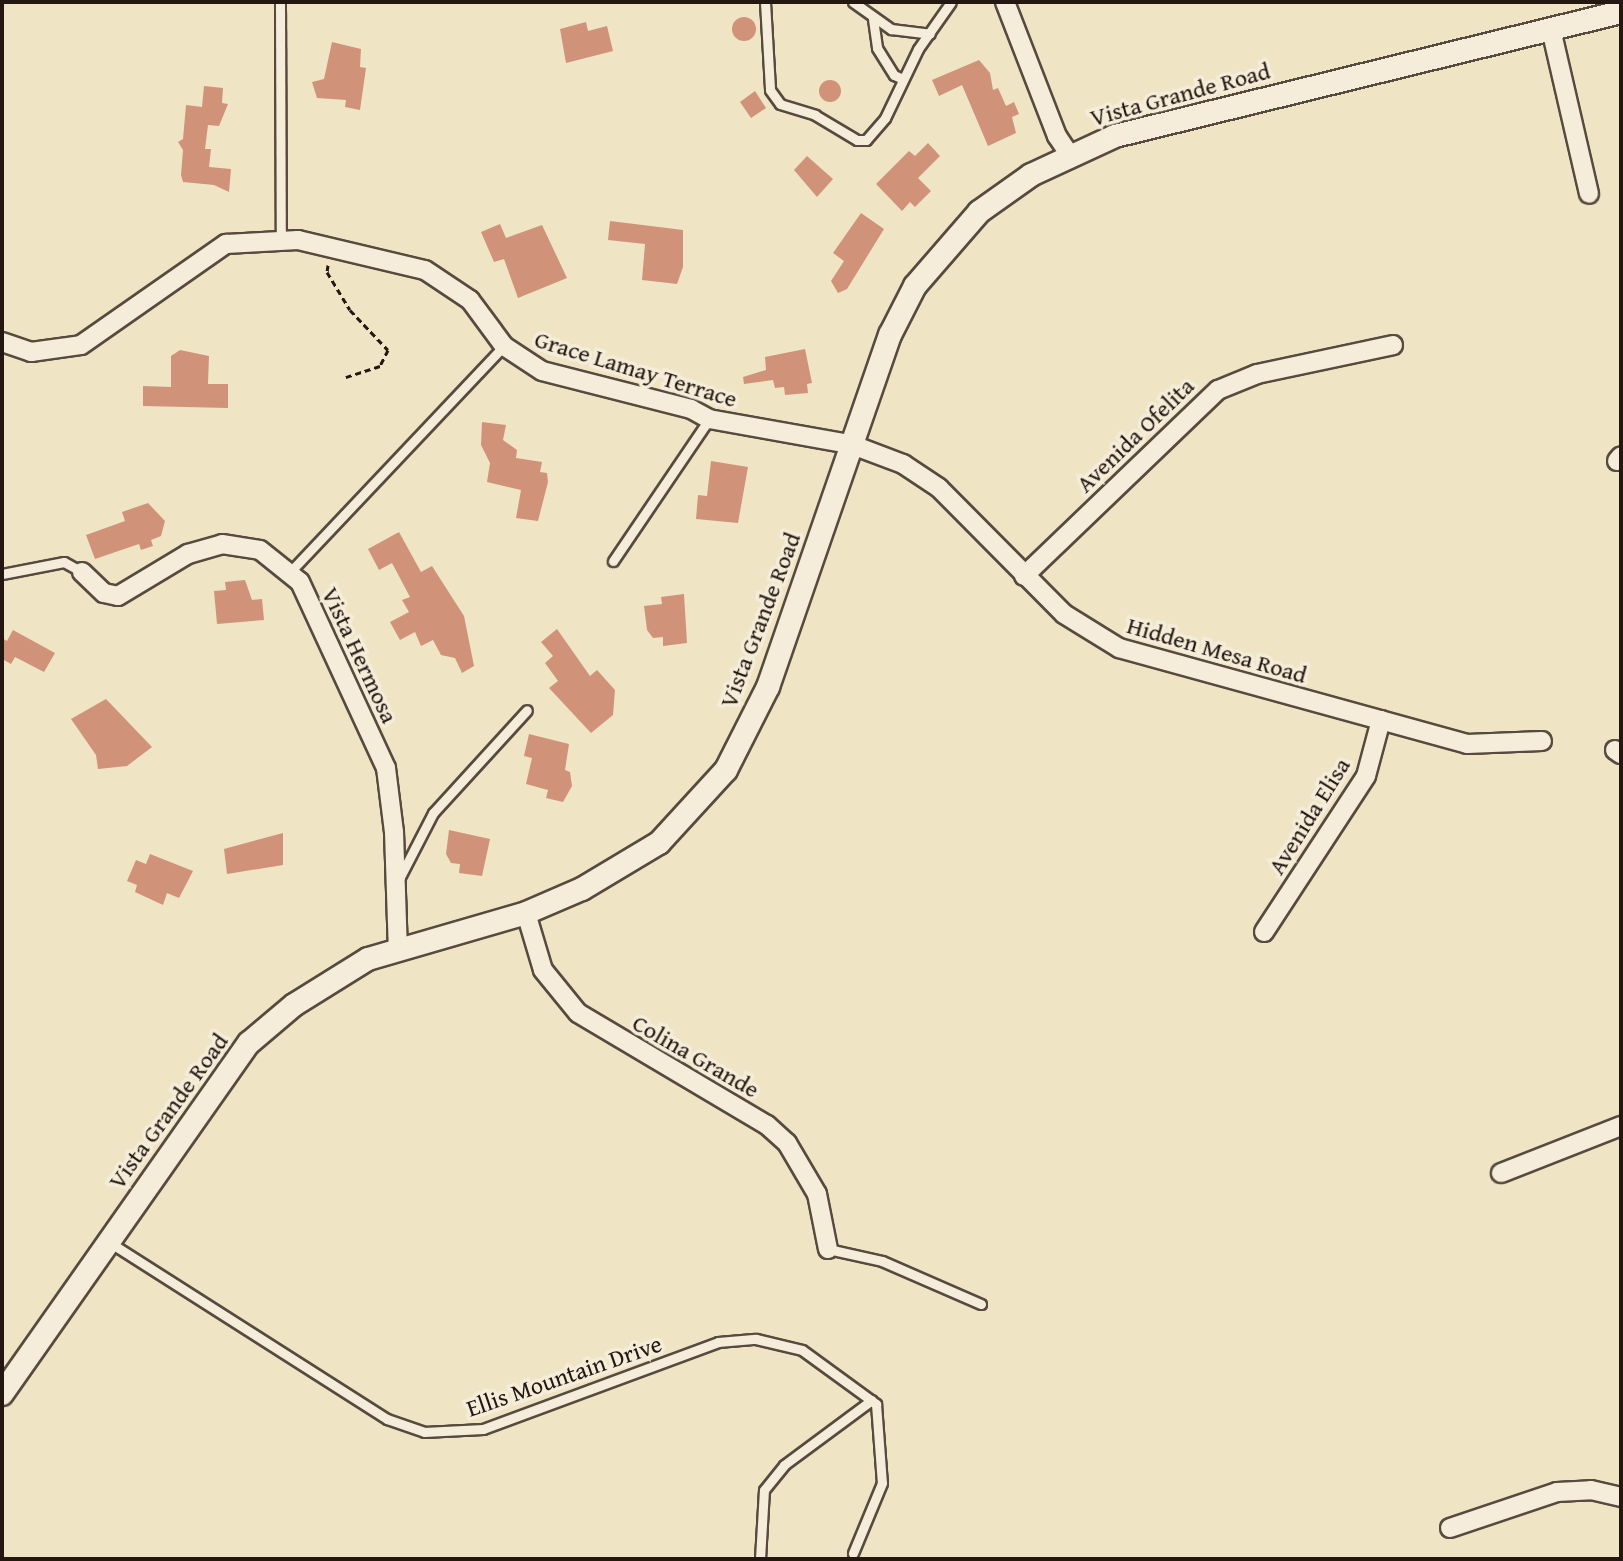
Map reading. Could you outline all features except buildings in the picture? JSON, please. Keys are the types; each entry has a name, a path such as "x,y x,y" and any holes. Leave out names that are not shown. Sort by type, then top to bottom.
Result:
{"street":[{"path":"1005,2 1057,136 1069,154"},
{"name":"Vista Grande Road","path":"2,1394 107,1240 249,1043 319,990 368,959 526,913 582,889 659,843 726,770 768,687 890,335 915,286 948,242 979,212 1069,154 1115,136 1621,12"},
{"path":"1551,29 1589,194"},
{"name":"Grace Lamay Terrace","path":"2,342 31,352 81,345 226,244 281,239 442,278 483,314 504,346 542,371 691,409 709,419 850,444"},
{"name":"Avenida Ofelita","path":"1024,576 1218,390 1257,374 1393,345"},
{"name":"Hidden Mesa Road","path":"850,444 886,455 939,488 1024,576 1077,624 1119,648 1467,744 1542,741"},
{"name":"Vista Hermosa","path":"82,572 104,593 118,596 188,554 222,544 260,550 300,582 386,768 396,883 398,950"},
{"name":"Avenida Elisa","path":"1264,932 1366,776 1381,720"},
{"name":"Colina Grande","path":"526,913 543,970 578,1013 767,1125 787,1143 817,1194 828,1249"},
{"path":"1501,1173 1621,1126"},
{"path":"1450,1528 1557,1492 1591,1490 1621,1497"}],"lane":[{"path":"280,2 281,239"},
{"path":"765,2 770,90 780,104 804,110 857,140 866,140 885,118 903,79 951,2"},
{"path":"853,2 873,19 907,34 930,34"},
{"path":"873,19 877,48 894,75 903,79"},
{"path":"290,572 504,346"},
{"path":"613,561 709,419"},
{"path":"2,574 64,562 82,572"},
{"path":"396,883 433,813 527,710"},
{"name":"Ellis Mountain Drive","path":"107,1240 387,1419 424,1432 483,1429 718,1342 756,1339 802,1350 874,1402"},
{"path":"828,1249 882,1261 981,1304"},
{"path":"760,1559 764,1490 784,1465 874,1402 882,1483 853,1553"}],"path":[{"path":"330,249 327,272 350,310 388,350 380,366 346,377"}]}
